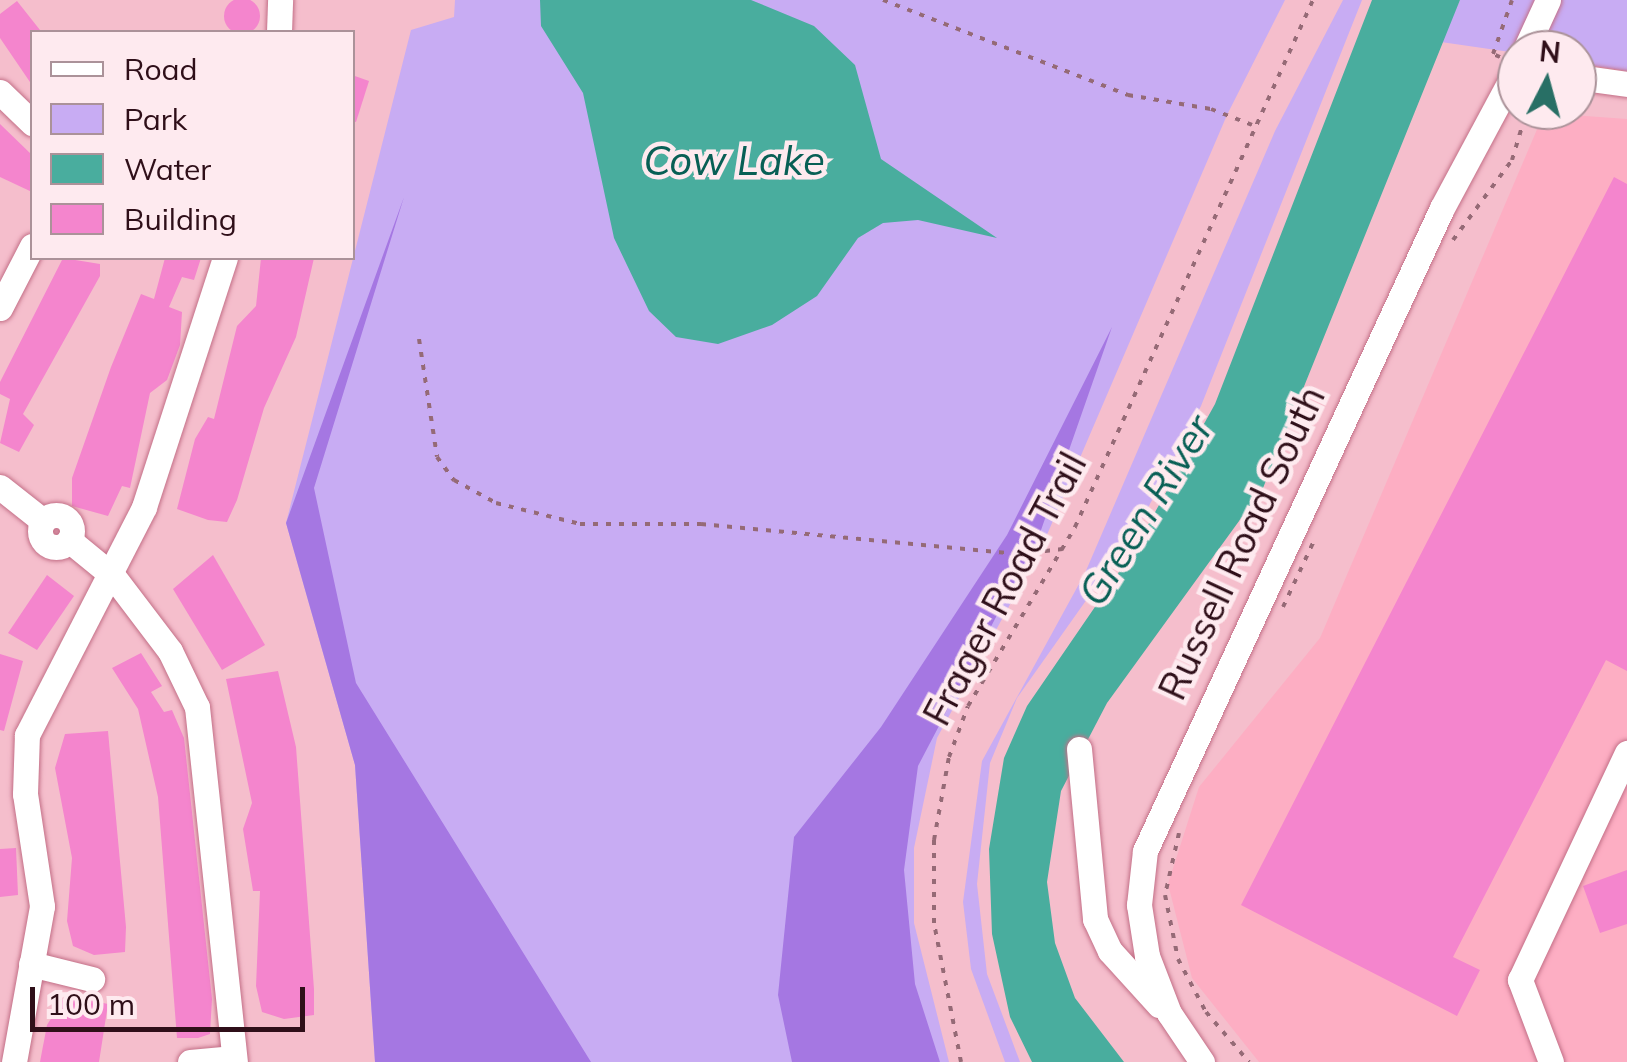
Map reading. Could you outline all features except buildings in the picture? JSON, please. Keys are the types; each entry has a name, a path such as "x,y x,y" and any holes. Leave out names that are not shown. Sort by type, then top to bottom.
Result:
{"street":[{"path":"279,30 280,0"},
{"name":"Russell Road South","path":"1531,30 1548,0"},
{"path":"1597,80 1627,84"},
{"path":"0,92 30,120"},
{"name":"Russell Road South","path":"1202,1062 1172,1019 1140,919 1153,824 1497,96"},
{"path":"0,308 30,250"},
{"path":"14,1062 42,906 22,752 48,685 113,576 150,489 225,260"},
{"path":"0,487 44,521 66,518 68,540 113,576 177,664 205,737 235,1060 190,1062"},
{"path":"1079,749 1094,919 1110,951 1172,1019"},
{"path":"1551,1062 1520,980 1627,753"},
{"path":"31,964 92,979"}],"path":[{"path":"883,0 1128,95 1252,125"},
{"name":"Frager Road Trail","path":"961,1062 934,923 940,800 968,706 1064,548 1252,125 1312,0"},
{"path":"1501,30 1512,0"},
{"path":"1451,242 1512,160 1521,130"},
{"path":"419,338 437,457 454,480 496,503 580,524 701,524 1020,554 1064,548"},
{"path":"1281,612 1316,536"},
{"path":"1185,818 1167,918 1192,989 1249,1062"}],"shaded area":[{"path":"1597,117 1627,119 1627,1062 1259,1062 1192,978 1168,884 1199,787 1320,638 1537,130 1597,130"},
{"path":"404,197 314,488 356,683 591,1062 375,1062 355,765 286,523"},
{"path":"1112,327 1040,533 918,766 904,870 915,984 940,1062 792,1062 778,995 794,837 881,727 1007,535"}],"green space":[{"path":"455,0 1285,0 1227,115 1043,544 937,738 914,848 914,923 949,1062 375,1062 355,765 286,523 411,30 454,17"},
{"path":"1343,0 1362,0 1201,406 1138,527 1017,698 990,763 977,884 987,974 1020,1062 1005,1062 971,969 963,902 982,761 1085,573 1275,131"},
{"path":"1460,0 1627,0 1627,71 1597,66 1597,30 1497,30 1497,50 1441,42"}],"water":[{"name":"Cow Lake","path":"540,0 751,0 814,26 855,65 881,159 997,238 918,220 883,223 858,238 817,296 772,325 718,344 676,337 649,311 614,238 583,93 541,26"},
{"path":"1372,0 1460,0 1263,488 1107,703 1061,791 1047,882 1055,943 1075,998 1124,1062 1032,1062 1010,1017 992,934 989,849 1004,758 1027,706 1134,550 1215,404"}],"water label":[{"name":"Green River","path":"1145,510"}]}
